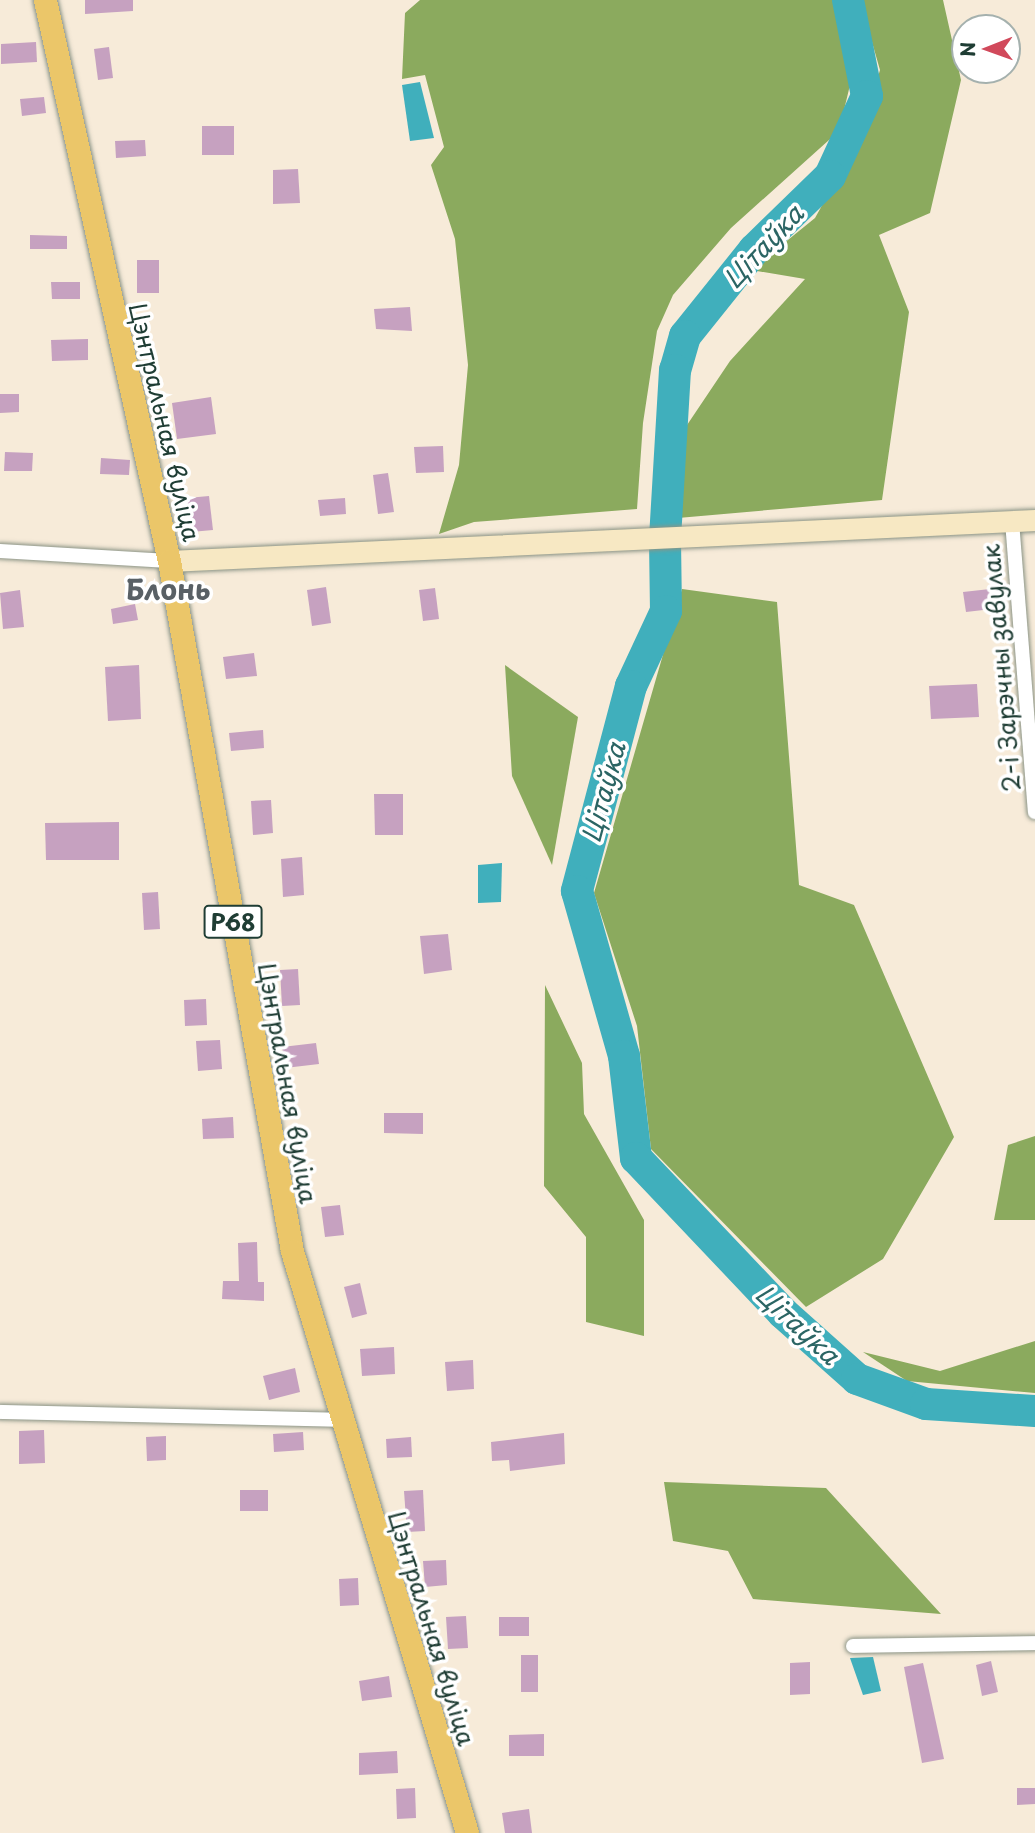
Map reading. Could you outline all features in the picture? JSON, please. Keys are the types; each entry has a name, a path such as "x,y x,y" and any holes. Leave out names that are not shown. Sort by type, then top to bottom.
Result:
{"main road":[{"name":"Цэнтральная вуліца","path":"45,0 169,561 292,1251 467,1833"},
{"path":"169,561 1035,520"}],"street":[{"name":"2-і Зарэчны завулак","path":"1012,521 1035,812"},
{"path":"0,551 169,561"},
{"path":"0,1412 341,1420"},
{"path":"853,1646 1035,1643"}],"green space":[{"path":"420,0 839,0 850,85 839,131 731,228 673,295 657,331 643,423 637,509 474,522 439,534 459,465 468,365 455,239 431,165 444,147 425,75 402,79 405,13"},
{"path":"860,0 943,0 951,36 951,84 960,84 930,213 879,235 909,312 882,500 678,518 683,431 730,361 805,279 751,270 815,218 859,139 880,70"},
{"path":"682,589 777,602 799,885 854,905 954,1137 883,1259 806,1307 651,1149 637,1026 594,893"},
{"path":"505,665 578,717 552,865 512,776"},
{"path":"545,985 582,1063 584,1114 644,1220 644,1336 586,1322 586,1237 544,1186"},
{"path":"1035,1136 1035,1220 994,1220 1008,1145"},
{"path":"1035,1341 1035,1393 907,1381 863,1352 940,1371"},
{"path":"664,1482 826,1488 941,1614 753,1599 728,1551 673,1541"}],"water":[{"path":"420,82 434,138 410,141 402,85"},
{"path":"502,863 501,902 478,903 478,865"},
{"path":"873,1657 881,1691 863,1695 850,1658"}],"building":[{"path":"85,0 133,0 133,11 85,14"},
{"path":"36,42 37,62 1,64 1,44"},
{"path":"109,47 113,78 98,80 94,49"},
{"path":"44,97 46,113 22,116 20,99"},
{"path":"202,126 234,126 234,155 202,155"},
{"path":"145,140 146,156 116,158 115,141"},
{"path":"298,169 300,203 273,204 273,170"},
{"path":"30,235 67,236 67,249 30,249"},
{"path":"137,260 159,260 159,293 137,293"},
{"path":"51,282 80,282 80,299 52,299"},
{"path":"410,307 412,331 376,329 374,309"},
{"path":"88,339 88,360 52,361 51,340"},
{"path":"0,394 19,394 19,412 0,413"},
{"path":"211,397 216,434 177,439 172,403"},
{"path":"443,446 444,472 416,473 414,447"},
{"path":"5,452 33,453 32,471 4,471"},
{"path":"101,458 130,460 129,475 100,474"},
{"path":"388,473 394,512 378,514 373,475"},
{"path":"209,496 213,530 191,532 187,498"},
{"path":"345,498 346,514 320,516 318,500"},
{"path":"326,587 331,623 312,626 307,590"},
{"path":"435,588 439,619 423,621 419,590"},
{"path":"990,589 992,609 966,612 963,592"},
{"path":"20,590 24,627 3,629 0,593"},
{"path":"135,604 138,620 113,624 111,609"},
{"path":"254,653 257,676 226,679 223,657"},
{"path":"139,665 141,719 108,721 105,667"},
{"path":"977,684 979,717 931,719 929,686"},
{"path":"263,730 264,748 231,751 229,733"},
{"path":"374,794 403,794 403,835 375,835"},
{"path":"271,800 273,833 253,835 251,801"},
{"path":"119,822 119,860 46,860 45,823"},
{"path":"302,857 304,895 283,897 281,859"},
{"path":"158,892 160,929 144,930 142,893"},
{"path":"448,934 452,970 424,974 420,936"},
{"path":"298,969 300,1005 282,1006 280,970"},
{"path":"206,999 207,1025 185,1026 184,1000"},
{"path":"220,1040 222,1069 198,1071 196,1041"},
{"path":"316,1043 319,1064 285,1068 282,1047"},
{"path":"384,1113 423,1113 423,1134 384,1133"},
{"path":"233,1117 234,1138 203,1139 202,1119"},
{"path":"340,1205 344,1235 325,1237 321,1207"},
{"path":"257,1242 258,1282 264,1282 264,1301 222,1299 223,1281 239,1281 238,1243"},
{"path":"360,1283 367,1314 352,1318 344,1287"},
{"path":"394,1347 395,1374 362,1376 360,1349"},
{"path":"473,1360 474,1389 447,1391 445,1362"},
{"path":"295,1368 300,1392 269,1400 263,1376"},
{"path":"44,1430 45,1463 19,1464 19,1431"},
{"path":"303,1432 304,1450 274,1452 273,1434"},
{"path":"564,1433 565,1464 510,1471 509,1460 492,1461 491,1442"},
{"path":"166,1436 166,1460 147,1461 146,1437"},
{"path":"411,1437 412,1457 387,1458 386,1439"},
{"path":"240,1490 268,1490 268,1511 240,1511"},
{"path":"423,1490 425,1531 407,1532 404,1491"},
{"path":"446,1560 447,1585 425,1587 423,1561"},
{"path":"358,1578 359,1605 340,1606 339,1579"},
{"path":"466,1616 468,1648 448,1649 446,1617"},
{"path":"499,1617 529,1617 529,1636 499,1636"},
{"path":"521,1655 538,1655 538,1692 521,1692"},
{"path":"991,1661 998,1692 982,1696 976,1665"},
{"path":"810,1662 810,1694 790,1695 790,1663"},
{"path":"923,1663 944,1759 922,1763 904,1667"},
{"path":"389,1676 392,1697 362,1701 359,1681"},
{"path":"544,1734 544,1756 509,1756 509,1735"},
{"path":"397,1751 398,1773 359,1775 359,1753"},
{"path":"415,1788 416,1818 397,1819 396,1789"},
{"path":"1017,1788 1035,1788 1035,1804 1017,1805"},
{"path":"529,1809 532,1833 505,1833 502,1813"}],"waterway":[{"name":"Цітаўка","path":"848,0 867,96 830,176 754,250 685,336 675,370 665,540 666,611 631,686 577,891 624,1056 636,1158 783,1313 857,1379 926,1404 1035,1411"}],"district":[{"name":"Блонь","path":"168,589"}]}
